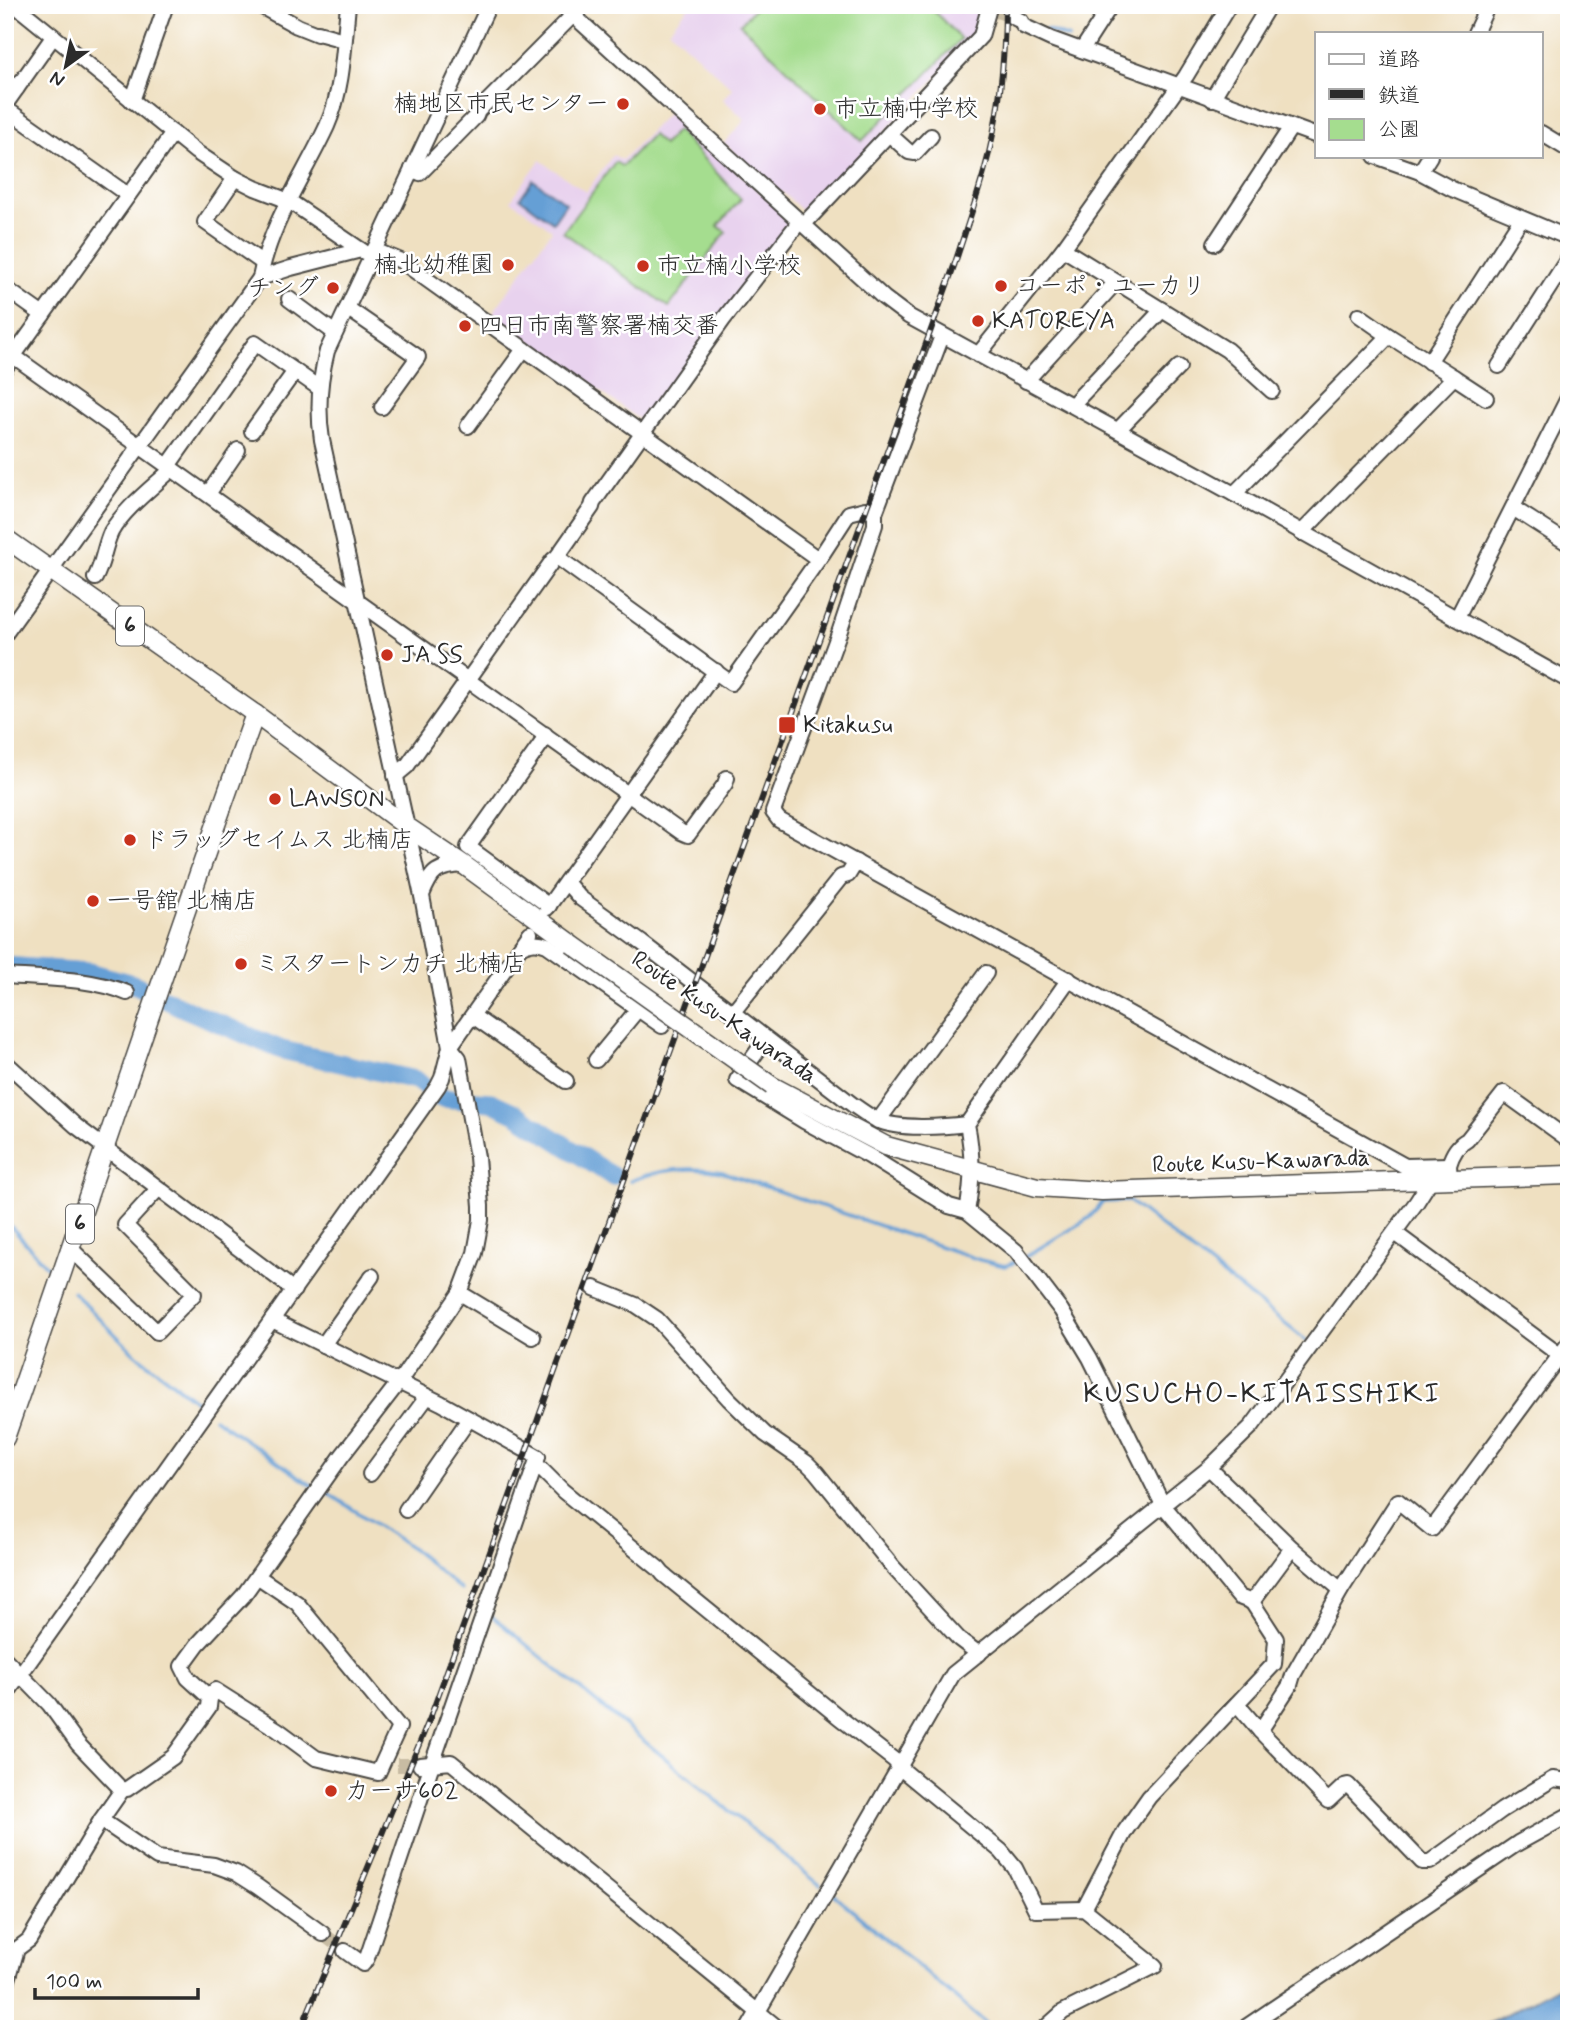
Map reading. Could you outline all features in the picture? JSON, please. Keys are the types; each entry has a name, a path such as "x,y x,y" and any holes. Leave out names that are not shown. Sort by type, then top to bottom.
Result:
{"main road":[{"name":"6","path":"5,538 254,714 5,1438"},
{"name":"Route Kusu-Kawarada","path":"254,714 406,826 772,1086 886,1146 1037,1186 1102,1191 1430,1181 1449,1172 1569,1175"}],"street":[{"path":"15,5 196,152 235,178 289,201 369,252 401,261 818,559"},
{"path":"132,101 166,5"},
{"path":"259,5 297,26 344,40"},
{"path":"5,634 141,447 262,271 289,201 333,109 348,5"},
{"path":"210,1698 188,1678 182,1667 198,1644 235,1607 318,1489 399,1382 460,1293 475,1253 481,1220 477,1157 459,1058 450,1047 422,896 357,602 321,431 318,404 327,351 348,307 369,252 412,169 489,5"},
{"path":"562,5 578,11 894,306 942,336 1118,430 1569,681"},
{"path":"1082,51 1111,5"},
{"path":"978,355 1063,249 1183,81 1229,5"},
{"path":"1215,94 1269,5"},
{"path":"1475,32 1488,5"},
{"path":"395,776 407,766 557,558 723,320 792,233 981,36 988,8"},
{"path":"412,169 420,173 427,167 478,111 578,11"},
{"path":"1018,14 1023,26 1082,51 1183,81 1315,135"},
{"path":"52,37 11,84 5,106 128,195"},
{"path":"1215,243 1291,127"},
{"path":"173,133 43,315 8,358 141,447 688,835 727,778"},
{"path":"1542,133 1567,145"},
{"path":"889,134 909,152 915,153 931,136"},
{"path":"1381,158 1420,172 1451,189 1569,238"},
{"path":"1420,172 1429,158"},
{"path":"235,178 205,222 262,271 291,268 369,252"},
{"path":"1429,362 1521,219"},
{"path":"1063,249 1227,350 1272,391"},
{"path":"1499,366 1569,257"},
{"path":"1026,381 1116,282"},
{"path":"5,288 43,315"},
{"path":"289,299 335,334"},
{"path":"348,307 418,357 382,407"},
{"path":"1072,405 1161,310"},
{"path":"1359,315 1486,398"},
{"path":"1234,494 1389,335"},
{"path":"942,336 876,513 875,524 843,621 773,812 779,820 1405,1166 1449,1172 1452,1156 1504,1093 1569,1140"},
{"path":"95,578 116,525 170,468 255,343 319,388"},
{"path":"468,426 524,349"},
{"path":"1118,430 1179,367"},
{"path":"252,431 295,371"},
{"path":"1301,533 1454,377"},
{"path":"1457,618 1567,404"},
{"path":"208,494 239,450"},
{"path":"1513,508 1566,537"},
{"path":"557,558 731,683 849,513 865,509 876,513"},
{"path":"545,734 541,744 468,847 548,907 716,671"},
{"path":"732,1013 856,862"},
{"path":"422,896 434,872 448,866 464,865"},
{"path":"566,882 580,898 853,1105 878,1121 909,1125 967,1124"},
{"path":"5,1696 433,1092 442,1078 450,1047 530,933"},
{"path":"520,947 529,942 547,945 662,1026"},
{"path":"878,1121 986,973"},
{"path":"5,976 89,981 127,993"},
{"path":"967,1211 972,1188 971,1145 967,1124 1069,979"},
{"path":"596,1060 638,1009"},
{"path":"473,1016 566,1081"},
{"path":"766,1039 737,1080 804,1121 869,1156 949,1206 967,1211 1023,1260 1061,1310 1090,1359 1163,1505 1239,1597 1252,1602 1276,1639 1274,1664 1149,1797 1125,1831 1084,1909"},
{"path":"5,1062 76,1126 294,1290"},
{"path":"748,2029 954,1674 1209,1468 1252,1426 1395,1233 1430,1181"},
{"path":"71,1249 157,1332 194,1294 125,1225 158,1189"},
{"path":"1395,1233 1564,1359"},
{"path":"323,1345 372,1276"},
{"path":"594,1288 636,1306 657,1319 729,1399 765,1434 816,1472 892,1566 959,1639 979,1654"},
{"path":"460,1293 533,1337"},
{"path":"272,1320 399,1382 538,1457 485,1611 426,1764 367,1958 363,1964 345,1951"},
{"path":"1260,1731 1290,1685 1341,1590 1398,1501 1432,1529 1564,1359 1569,1343"},
{"path":"370,1474 427,1397"},
{"path":"406,1510 469,1419"},
{"path":"537,1465 563,1491 894,1760 1001,1851 1016,1868 1036,1910 1084,1909 1155,1966 1063,2012 1044,2029"},
{"path":"1209,1468 1292,1548 1341,1590"},
{"path":"1252,1602 1292,1548"},
{"path":"5,1990 16,1950 29,1940 122,1790 173,1757 209,1707 215,1690 316,1758 378,1773 389,1765 399,1727 297,1603 257,1576"},
{"path":"5,1659 49,1704 78,1744 122,1790"},
{"path":"1274,1664 1293,1675"},
{"path":"1237,1704 1328,1801 1348,1785 1422,1861 1430,1862 1502,1810 1553,1779 1569,1781"},
{"path":"426,1764 451,1762 779,2029"},
{"path":"1243,2029 1518,1843 1569,1815"},
{"path":"101,1820 157,1857 214,1865 236,1873 323,1934"},
{"path":"6,1938 16,1950"}],"shaded area":[{"name":"市立楠中学校","path":"690,5 965,5 984,14 976,35 807,215 724,143 745,120 723,99 732,88 669,30"},
{"name":"市立楠小学校","path":"671,110 790,220 789,230 643,422 492,314 552,230 511,200 540,160 586,192 613,155 622,160"}],"green space":[{"path":"754,5 923,5 936,13 961,39 862,141 740,24 755,8"},
{"path":"677,130 741,199 718,226 726,232 669,307 563,232 615,162 622,166 652,135 663,145"}],"water":[{"path":"533,180 566,203 553,222 520,198"},
{"path":"1569,1981 1569,2029 1479,2029 1565,1983"}],"waterway":[{"path":"1046,30 1069,38"},
{"path":"5,966 89,972 136,985 282,1050 416,1080 440,1098 491,1102 515,1113 612,1176"},
{"path":"630,1181 675,1170 722,1172 980,1260 1005,1266 1018,1261"},
{"path":"1025,1257 1089,1218 1103,1202 1129,1201 1308,1342"},
{"path":"5,1220 49,1269"},
{"path":"73,1292 134,1353 201,1405"},
{"path":"214,1418 314,1487"},
{"path":"322,1489 413,1549 461,1590"},
{"path":"489,1614 820,1885"},
{"path":"833,1894 992,2029"}],"tunnel":[{"path":"994,10 1011,16"},
{"path":"397,1765 420,1765"},
{"path":"323,1934 345,1951"}],"railway":[{"path":"301,2029 430,1718 954,266 981,184 994,131 1004,47 1005,5"}],"place":[{"name":"楠地区市民センター","path":"623,104"},
{"name":"市立楠中学校","path":"820,109"},
{"name":"楠北幼稚園","path":"508,265"},
{"name":"市立楠小学校","path":"643,266"},
{"name":"コーポ・ユーカリ","path":"1001,286"},
{"name":"チング","path":"333,288"},
{"name":"KATOREYA","path":"978,321"},
{"name":"四日市南警察署楠交番","path":"465,326"},
{"name":"JA SS","path":"387,655"},
{"name":"Kitakusu","path":"787,725"},
{"name":"LAWSON","path":"275,799"},
{"name":"ドラッグセイムス 北楠店","path":"130,840"},
{"name":"一号舘 北楠店","path":"93,901"},
{"name":"ミスタートンカチ 北楠店","path":"241,964"},
{"name":"カーサ602","path":"331,1791"}],"district":[{"name":"KUSUCHO-KITAISSHIKI","path":"1262,1394"}]}
